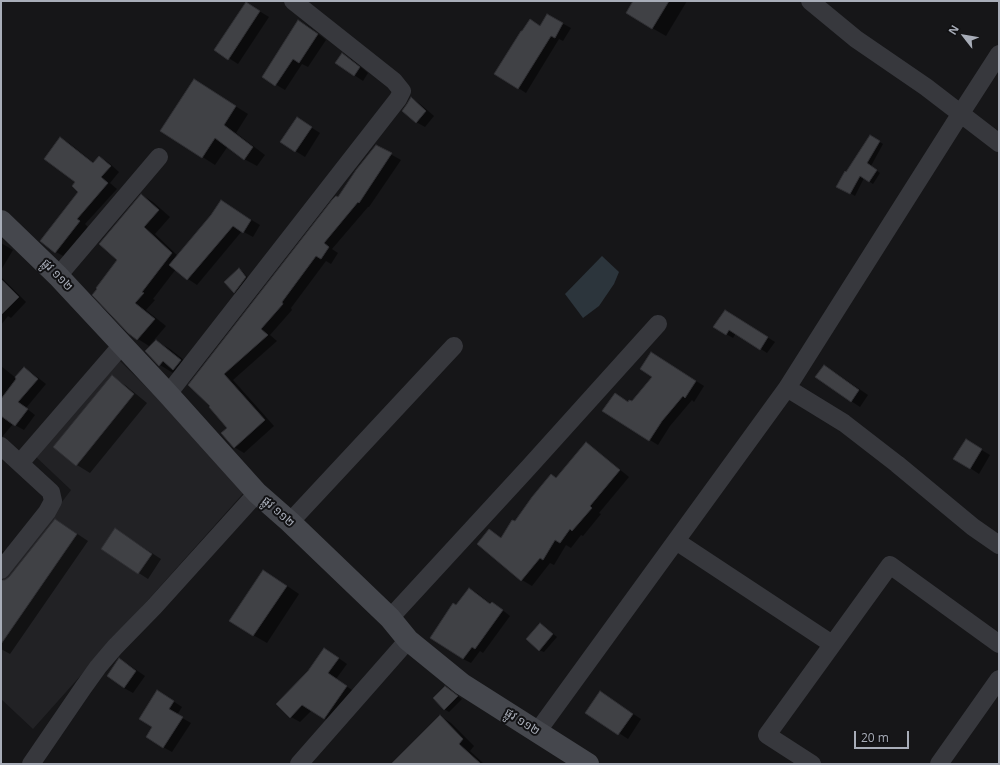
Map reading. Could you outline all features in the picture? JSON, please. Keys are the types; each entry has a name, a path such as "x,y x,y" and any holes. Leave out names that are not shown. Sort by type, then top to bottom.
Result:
{"street":[{"path":"168,394 398,99 402,91 394,81 293,1"},
{"path":"810,1 856,39 926,87 999,143"},
{"path":"537,732 787,388 999,54"},
{"path":"58,276 159,157"},
{"name":"ផ្លូវ ១១២","path":"1,220 58,276 168,394 257,493 290,522 390,618 408,640 462,684 588,764"},
{"path":"390,618 658,324"},
{"path":"20,463 122,345"},
{"path":"290,522 454,346"},
{"path":"787,388 844,423 999,546"},
{"path":"1,446 51,492 53,501 47,512 1,570"},
{"path":"31,764 98,667 257,493"},
{"path":"676,541 832,644"},
{"path":"812,764 767,735 890,565 999,644"},
{"path":"299,764 408,640"},
{"path":"939,764 999,679"}],"shaded area":[{"path":"602,256 619,272 614,284 599,306 583,318 565,294"},
{"path":"117,358 248,488 33,729 1,699 1,582 71,490 35,456"}],"building":[{"path":"633,1 669,1 652,29 626,13"},
{"path":"246,2 260,11 228,60 214,50"},
{"path":"547,14 563,23 555,38 551,36 518,89 494,74 530,19 540,26"},
{"path":"298,20 318,34 299,63 293,59 275,86 262,77"},
{"path":"342,53 360,67 354,76 335,63"},
{"path":"194,79 236,106 224,125 253,147 244,160 215,138 202,158 160,131"},
{"path":"411,97 426,111 416,123 402,111"},
{"path":"297,117 312,127 295,152 280,142"},
{"path":"870,135 880,141 867,163 877,170 869,182 860,176 850,194 836,187 845,171 846,172"},
{"path":"60,137 93,163 99,156 111,166 101,177 108,183 77,219 80,221 55,253 40,241 78,192 72,186 75,182 44,159"},
{"path":"376,145 392,153 359,203 358,202 324,243 329,247 321,259 316,256 282,302 283,304 261,329 268,335 224,374 265,420 234,448 221,433 227,428 209,407 210,406 188,385 332,200 336,196 338,197 356,170"},
{"path":"141,194 159,210 144,227 172,253 142,292 144,293 135,303 155,319 137,340 128,333 92,295 117,260 99,244"},
{"path":"221,200 251,220 243,233 233,226 187,280 169,265 211,215"},
{"path":"239,268 246,277 234,293 224,282"},
{"path":"1,279 19,297 1,315"},
{"path":"725,310 768,337 760,350 729,330 726,335 713,327"},
{"path":"156,340 181,360 173,370 163,361 159,366 145,351"},
{"path":"651,352 696,381 685,398 683,396 662,421 649,441 602,411 615,393 628,402 629,400 632,401 652,377 640,369"},
{"path":"824,365 859,390 851,402 815,377"},
{"path":"24,367 38,379 18,402 28,409 15,426 1,416 1,399 16,379 15,377"},
{"path":"112,375 134,394 76,466 53,447"},
{"path":"966,439 982,449 970,469 953,459"},
{"path":"586,442 620,470 590,506 592,508 572,531 570,529 560,543 555,540 543,560 540,558 521,581 477,544 489,529 501,538 512,520 515,521 551,474 556,478"},
{"path":"55,519 77,534 1,644 1,580 5,580 9,577"},
{"path":"115,528 152,554 138,574 101,549"},
{"path":"263,570 287,586 253,636 229,621"},
{"path":"469,588 490,604 492,602 503,610 475,649 472,647 463,659 430,638 453,603 456,605"},
{"path":"540,623 553,634 539,651 526,639"},
{"path":"324,648 339,658 328,673 347,686 324,719 302,705 290,718 276,704 308,671"},
{"path":"119,658 136,671 124,688 107,676"},
{"path":"445,686 458,696 444,710 433,698"},
{"path":"157,690 174,701 169,709 183,717 163,748 146,737 152,727 139,719"},
{"path":"600,691 633,714 618,735 585,713"},
{"path":"440,715 463,739 459,744 481,764 391,764"}]}
